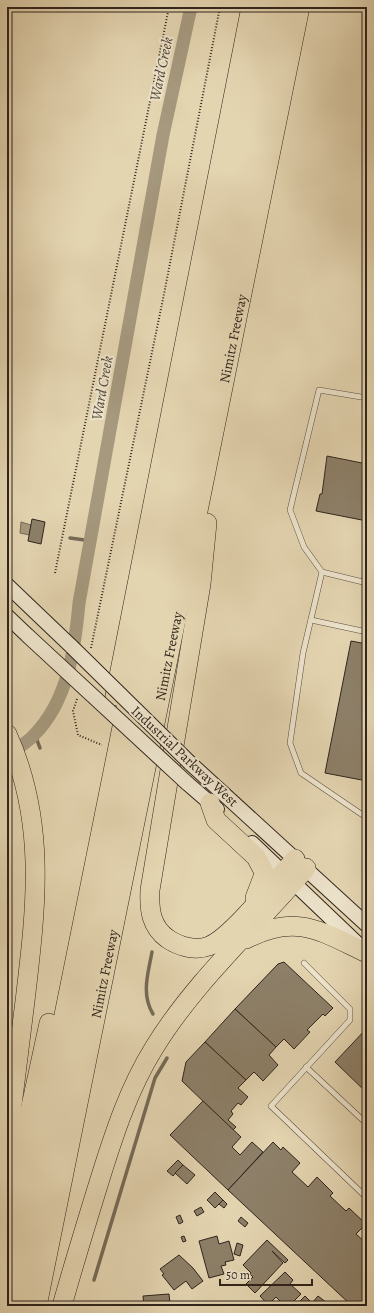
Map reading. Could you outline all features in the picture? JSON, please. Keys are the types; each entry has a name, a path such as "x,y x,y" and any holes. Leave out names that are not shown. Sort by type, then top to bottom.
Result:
{"highway":[{"path":"7,1217 52,1010 251,7"},
{"path":"7,1298 267,7"},
{"path":"23,1306 55,1138 150,679 285,7"},
{"name":"Nimitz Freeway","path":"37,1306 300,7"},
{"path":"214,436 201,584 150,902 154,923 160,932 179,945 190,948 206,947 219,940 250,909 295,870"},
{"path":"7,734 20,769 31,817 37,888 33,935 7,1146"},
{"path":"210,803 216,820 256,857 264,872 264,877 250,909"},
{"path":"62,1306 106,1162 133,1086 141,1070 168,1025 182,1007 240,943 295,870"},
{"path":"240,943 262,931 275,927 304,926 318,930 367,953"}],"main road":[{"name":"Industrial Parkway West","path":"7,585 190,763 295,870 367,953"},
{"name":"Industrial Parkway West","path":"7,616 210,803 367,925"}],"lane":[{"path":"367,398 319,390 290,510 304,547 322,572 367,583"},
{"path":"322,572 303,653 290,743 301,773 367,818"},
{"path":"311,620 367,632"},
{"path":"304,963 350,1009 350,1020 272,1106 367,1198"},
{"path":"306,1068 367,1124"}],"path":[{"path":"55,573 169,7"},
{"path":"89,655 164,294 220,7"},
{"path":"77,697 73,712 78,735 105,746"}],"shaded area":[{"path":"21,522 31,525 29,535 20,533"}],"building":[{"path":"327,456 367,464 367,521 316,511 320,494 322,494"},
{"path":"32,519 45,522 41,544 28,541"},
{"path":"351,641 367,644 367,781 325,773"},
{"path":"284,962 333,1008 325,1016 323,1014 307,1030 310,1032 294,1049 284,1039 276,1047 235,1009 278,964"},
{"path":"235,1009 276,1047 269,1055 278,1065 263,1081 254,1072 246,1080 205,1042"},
{"path":"367,1028 367,1093 335,1062"},
{"path":"205,1042 246,1080 238,1088 248,1097 241,1105 238,1103 231,1111 233,1114 228,1120 236,1127 233,1130 182,1081 186,1062"},
{"path":"203,1101 241,1137 232,1147 240,1155 252,1142 263,1152 228,1190 170,1135"},
{"path":"273,1142 281,1150 283,1147 300,1163 292,1172 308,1187 317,1177 333,1193 330,1196 346,1211 349,1208 366,1224 356,1234 367,1244 367,1304 365,1306 352,1306 228,1190"},
{"path":"178,1160 183,1165 173,1176 167,1171"},
{"path":"183,1165 195,1175 187,1184 175,1173"},
{"path":"215,1192 223,1200 215,1208 207,1200"},
{"path":"223,1200 227,1204 224,1208 219,1204"},
{"path":"201,1207 204,1212 197,1216 194,1211"},
{"path":"180,1215 183,1222 179,1224 176,1217"},
{"path":"241,1217 248,1223 245,1227 238,1221"},
{"path":"184,1236 186,1241 183,1242 181,1237"},
{"path":"217,1236 219,1244 229,1241 234,1260 225,1262 226,1265 221,1266 224,1274 209,1278 199,1241"},
{"path":"267,1240 288,1260 285,1263 272,1251 283,1263 255,1293 246,1284 253,1277 243,1265"},
{"path":"237,1243 243,1245 240,1256 234,1254"},
{"path":"179,1255 193,1268 203,1281 192,1289 186,1281 174,1290 162,1275 164,1274 160,1269"},
{"path":"285,1272 293,1280 290,1284 301,1294 289,1306 285,1306 276,1297 268,1305 260,1296"},
{"path":"169,1294 170,1303 173,1302 174,1306 144,1306 143,1296"},
{"path":"305,1296 312,1303 318,1296 331,1306 295,1306"}],"waterway":[{"name":"Ward Creek","path":"7,755 28,741 46,721 55,706 68,673 75,638 79,603 163,135 191,7"},
{"path":"70,538 92,541"},
{"path":"35,735 40,748"},
{"path":"152,952 147,976 146,991 149,1006 153,1014"},
{"path":"94,1280 155,1078 167,1058"}]}
